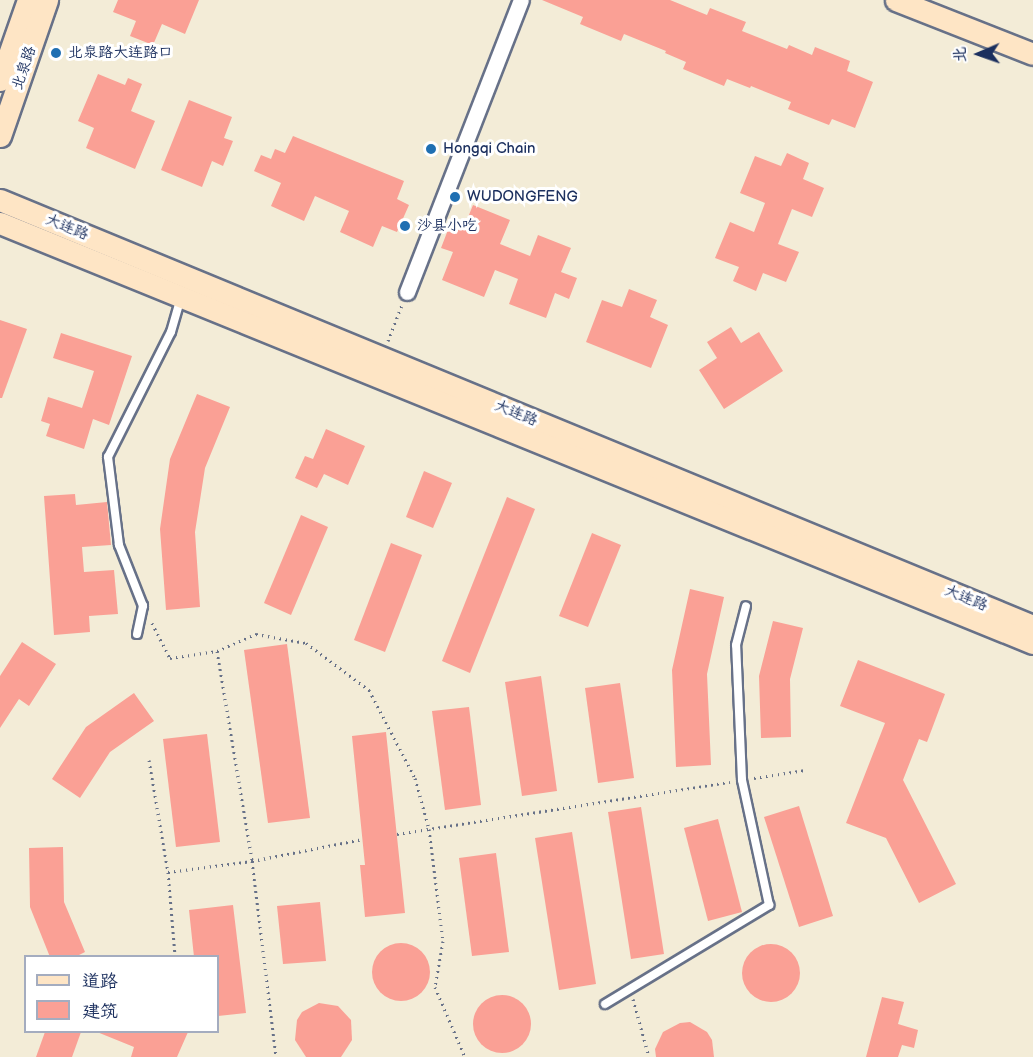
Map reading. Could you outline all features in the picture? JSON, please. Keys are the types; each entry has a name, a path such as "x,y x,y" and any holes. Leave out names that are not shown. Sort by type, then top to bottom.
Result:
{"street":[{"name":"北泉路","path":"0,80 28,0"},
{"name":"北泉路","path":"0,136 47,0"},
{"path":"407,292 521,0"},
{"path":"896,0 1033,54"},
{"name":"大连路","path":"0,200 184,287 1033,643"},
{"name":"大连路","path":"0,223 382,357 1033,626"}],"lane":[{"path":"137,634 143,606 119,545 108,457 171,332 184,287"},
{"path":"605,1004 769,905 742,780 736,645 746,606"}],"path":[{"path":"382,357 407,292"},
{"path":"143,606 170,658 217,651 256,634 306,643 369,690 415,778 429,829 443,941 435,987 465,1057"},
{"path":"217,651 252,861 276,1057"},
{"path":"149,760 168,872 175,955"},
{"path":"397,834 805,770"},
{"path":"168,872 252,861 363,839"},
{"path":"630,989 649,1057"}],"building":[{"path":"118,0 199,0 185,34 162,24 153,45 130,36 136,21 113,12"},
{"path":"542,0 670,0 707,15 710,8 746,22 742,31 787,49 789,45 812,55 815,47 850,61 847,71 873,82 855,128 832,119 829,125 788,109 791,102 751,86 750,88 727,79 724,86 683,69 686,62 665,53 666,51 624,34 621,41 580,24 583,17"},
{"path":"98,74 125,85 128,78 142,84 131,111 155,121 135,169 86,148 94,128 78,121"},
{"path":"189,100 232,117 224,138 233,141 223,166 212,161 202,187 161,170"},
{"path":"293,136 404,181 397,199 409,205 397,232 382,226 373,247 340,232 349,211 315,196 304,221 271,206 281,183 254,171 261,155 271,159 275,149 285,153"},
{"path":"787,153 809,163 803,179 824,188 812,217 792,209 778,244 799,252 786,282 763,273 756,291 733,281 739,267 715,258 730,222 754,232 765,203 740,193 755,156 781,166"},
{"path":"473,205 510,220 500,244 530,256 538,235 571,248 561,272 577,278 569,299 555,293 546,318 509,304 518,279 495,270 484,297 442,280 453,252 441,248 451,222 464,227"},
{"path":"629,289 657,300 650,317 668,325 651,368 586,342 602,300 622,307"},
{"path":"0,320 27,329 2,398 0,398"},
{"path":"731,327 741,343 759,332 783,371 724,409 699,370 717,358 707,342"},
{"path":"61,333 132,356 109,425 93,419 84,449 46,436 50,424 41,421 48,397 82,408 94,371 53,358"},
{"path":"197,394 230,407 205,468 195,532 200,607 166,610 160,529 170,459"},
{"path":"326,429 365,446 348,485 324,474 317,488 295,478 305,456 313,459"},
{"path":"424,471 452,483 433,528 406,517"},
{"path":"75,494 76,505 107,502 111,545 82,547 84,572 114,570 118,614 89,616 90,632 54,635 44,496"},
{"path":"507,497 535,509 470,673 442,661"},
{"path":"301,515 328,527 291,615 264,603"},
{"path":"592,533 621,545 588,627 559,616"},
{"path":"391,543 422,555 385,652 354,640"},
{"path":"690,589 724,597 707,674 711,765 676,767 672,670"},
{"path":"773,621 803,628 790,679 791,737 761,738 759,676"},
{"path":"22,642 56,664 29,706 19,699 0,728 0,676"},
{"path":"287,644 310,818 268,823 244,650"},
{"path":"858,660 945,694 927,742 919,739 903,780 956,884 919,903 886,838 846,823 885,723 840,706"},
{"path":"541,676 557,791 522,796 505,682"},
{"path":"620,683 634,778 598,783 585,688"},
{"path":"134,693 154,721 110,752 80,798 52,779 86,727"},
{"path":"469,707 481,805 445,810 432,711"},
{"path":"386,732 405,913 365,917 360,865 365,865 352,736"},
{"path":"207,734 220,842 176,847 163,739"},
{"path":"799,806 833,916 799,927 764,817"},
{"path":"641,807 664,954 631,959 608,812"},
{"path":"718,819 742,912 708,921 684,828"},
{"path":"572,832 596,984 559,990 535,838"},
{"path":"63,847 64,902 85,952 79,955 49,955 30,907 29,848"},
{"path":"496,853 509,952 472,956 459,858"},
{"path":"320,902 326,961 283,964 277,906"},
{"path":"233,905 246,1013 219,1016 219,955 194,955 189,910"},
{"path":"395,943 407,943 417,947 426,956 430,978 422,993 407,1001 395,1001 385,997 376,988 372,978 372,966 376,956 385,947"},
{"path":"765,944 777,944 792,952 800,967 800,979 792,994 777,1002 765,1002 750,994 742,979 742,967 750,952"},
{"path":"496,995 508,995 518,999 527,1008 531,1030 523,1045 508,1053 496,1053 486,1049 477,1040 473,1030 473,1018 477,1008 486,999"},
{"path":"882,997 904,1002 898,1024 918,1030 914,1048 902,1045 898,1057 866,1057"},
{"path":"319,1003 338,1006 351,1020 352,1040 341,1057 306,1057 295,1040 297,1020 302,1012"},
{"path":"690,1022 707,1032 712,1040 714,1057 656,1057 655,1049 663,1032 680,1023"},
{"path":"45,1033 81,1033 72,1057 36,1057"},
{"path":"99,1033 188,1033 177,1057 131,1057 134,1047"}],"place":[{"name":"北泉路大连路口","path":"56,53"},
{"name":"Hongqi Chain","path":"431,149"},
{"name":"WUDONGFENG","path":"455,197"},
{"name":"沙县小吃","path":"405,226"}]}
